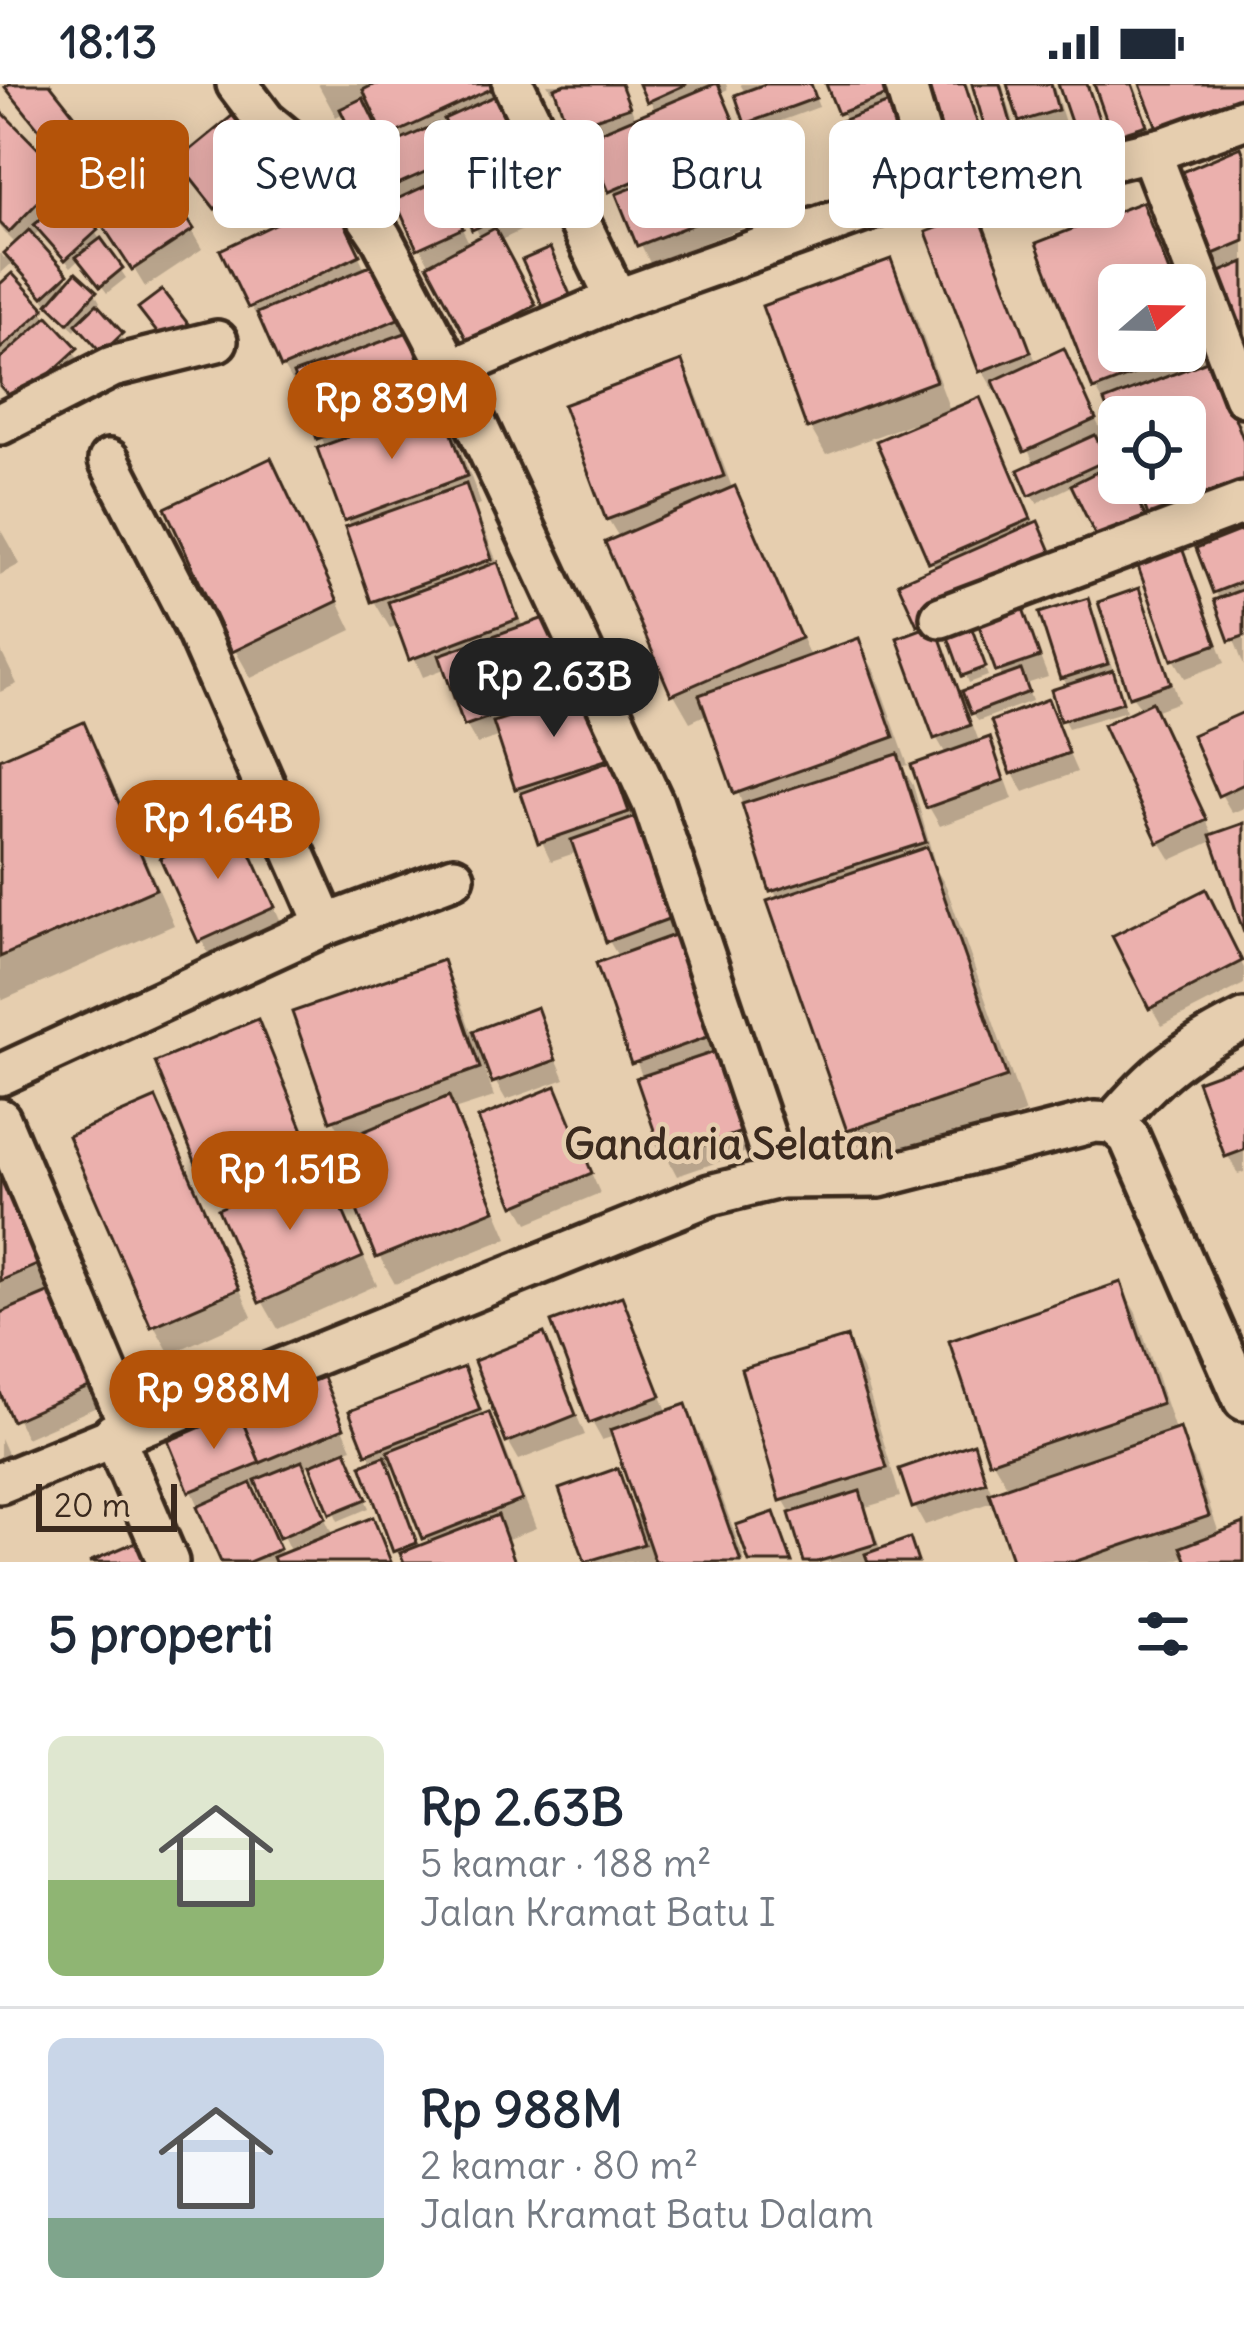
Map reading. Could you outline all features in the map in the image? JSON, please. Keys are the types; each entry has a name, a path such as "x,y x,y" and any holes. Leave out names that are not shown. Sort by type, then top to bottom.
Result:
{"street":[{"path":"237,84 265,121 351,192 381,237 451,370 653,803 778,1178"},
{"path":"513,84 617,300"},
{"path":"904,84 915,120"},
{"path":"1125,156 1150,152 1244,119"},
{"path":"1150,152 1244,396"},
{"path":"451,370 617,300 829,224"},
{"path":"0,424 112,367 218,341"},
{"path":"109,460 196,628 326,926"},
{"path":"941,617 1244,503"},
{"path":"0,1075 326,926 454,877"},
{"path":"1113,1123 1145,1086 1189,1048 1244,1020"},
{"path":"0,1119 168,1562"},
{"path":"0,1483 674,1209 778,1178 880,1177 1094,1122 1113,1123 1129,1137 1244,1400"}],"building":[{"path":"50,84 78,120 36,120 36,126 5,87"},
{"path":"375,84 495,87 400,131 400,120 377,120 363,90"},
{"path":"621,84 630,107 592,120 565,120 554,88"},
{"path":"639,84 687,84 647,102"},
{"path":"718,84 733,120 629,120"},
{"path":"765,84 811,84 816,98 744,120 735,95"},
{"path":"826,84 892,84 895,92 838,114"},
{"path":"915,84 965,84 976,120 926,120"},
{"path":"972,84 1000,84 1010,120 983,120"},
{"path":"1007,84 1051,84 1058,110 1018,120"},
{"path":"1058,84 1087,84 1099,120 1070,120"},
{"path":"1094,84 1132,84 1147,125 1125,132 1125,120 1106,120"},
{"path":"1140,84 1244,84 1244,99 1159,133"},
{"path":"499,94 510,120 444,120"},
{"path":"363,98 374,120 345,120 340,109"},
{"path":"897,100 905,120 844,120"},
{"path":"244,106 256,120 227,120"},
{"path":"1,111 36,147 36,204 9,232 0,223"},
{"path":"628,120 628,184 609,192 604,180 604,130"},
{"path":"424,130 424,172 400,183 400,141"},
{"path":"213,131 213,206 189,176 189,151"},
{"path":"1241,147 1244,241 1199,260 1165,179"},
{"path":"424,187 424,228 463,228 417,249 400,211 400,198"},
{"path":"628,189 628,224 616,194"},
{"path":"1142,202 1166,264 1098,264 1098,372 1140,372 1093,390 1036,243 1075,228 1125,228 1125,209"},
{"path":"189,221 194,229 132,270 104,228 189,228"},
{"path":"37,228 96,228 98,230 65,260"},
{"path":"266,228 347,228 360,255 248,308 220,250"},
{"path":"495,228 536,305 468,342 427,265"},
{"path":"630,228 684,228 637,246"},
{"path":"984,228 1031,352 979,372 926,232"},
{"path":"29,230 68,274 43,297 4,253"},
{"path":"101,238 123,268 100,287 76,257"},
{"path":"550,248 571,297 544,309 522,260"},
{"path":"891,259 936,381 807,429 762,306"},
{"path":"1244,262 1244,359 1206,278"},
{"path":"375,264 398,319 281,368 257,313"},
{"path":"76,272 97,291 68,323 48,304"},
{"path":"12,273 45,309 0,349 0,284"},
{"path":"162,290 189,325 165,343 138,308"},
{"path":"97,304 123,333 102,353 76,324"},
{"path":"48,316 78,348 17,404 0,386 0,359"},
{"path":"408,332 432,396 317,439 293,374"},
{"path":"1064,348 1096,419 1024,452 993,381"},
{"path":"1212,359 1244,441 1244,491 1152,526 1144,504 1206,504 1206,396 1117,396 1179,372 1206,372 1206,361"},
{"path":"682,361 724,476 606,520 563,405"},
{"path":"980,397 1031,519 929,563 876,441"},
{"path":"441,403 467,476 344,521 317,448"},
{"path":"1095,435 1098,441 1098,464 1029,496 1018,470"},
{"path":"271,458 338,601 232,652 165,508"},
{"path":"1098,472 1098,504 1139,504 1149,524 1101,547 1071,485"},
{"path":"466,484 492,559 371,602 345,527"},
{"path":"735,486 801,638 671,695 605,542"},
{"path":"1038,521 1056,563 917,625 898,583"},
{"path":"1244,529 1244,581 1213,593 1196,548"},
{"path":"1182,548 1217,644 1172,660 1137,564"},
{"path":"498,562 518,619 409,660 388,602"},
{"path":"1139,588 1171,683 1129,697 1098,602"},
{"path":"1244,589 1244,636 1229,641 1214,600"},
{"path":"1019,597 1040,657 996,672 974,612"},
{"path":"1088,598 1108,664 1060,679 1039,613"},
{"path":"547,617 572,688 464,726 439,655"},
{"path":"968,618 986,667 962,676 944,626"},
{"path":"935,624 971,725 934,739 897,638"},
{"path":"859,638 894,737 734,794 699,695"},
{"path":"1021,670 1029,692 971,714 962,691"},
{"path":"1113,670 1123,702 1060,721 1051,690"},
{"path":"593,690 615,757 515,789 493,722"},
{"path":"1048,699 1069,753 1011,774 991,721"},
{"path":"1152,702 1207,820 1158,843 1103,725"},
{"path":"1244,712 1244,784 1218,796 1192,735"},
{"path":"84,722 156,889 0,957 0,759"},
{"path":"990,737 1004,780 926,808 911,765"},
{"path":"898,754 926,842 770,892 742,804"},
{"path":"611,761 629,812 538,843 521,793"},
{"path":"636,817 671,918 606,942 571,840"},
{"path":"237,823 275,907 198,942 160,858"},
{"path":"1244,823 1244,933 1210,835"},
{"path":"927,847 1007,1077 847,1131 767,901"},
{"path":"1206,889 1242,961 1149,1009 1112,936"},
{"path":"688,930 724,1031 631,1064 596,963"},
{"path":"443,960 480,1068 330,1121 292,1012"},
{"path":"537,1007 556,1060 492,1083 473,1031"},
{"path":"258,1019 304,1133 201,1176 155,1062"},
{"path":"729,1047 756,1127 664,1159 636,1078"},
{"path":"1244,1064 1244,1150 1225,1157 1197,1081"},
{"path":"556,1086 592,1173 514,1206 478,1118"},
{"path":"449,1096 495,1210 376,1258 331,1145"},
{"path":"156,1098 239,1289 151,1327 68,1136"},
{"path":"0,1137 48,1260 0,1281"},
{"path":"322,1163 363,1257 259,1303 218,1209"},
{"path":"1121,1282 1162,1403 989,1462 949,1341"},
{"path":"50,1292 91,1386 12,1421 0,1392 0,1313"},
{"path":"622,1296 661,1396 589,1423 551,1322"},
{"path":"544,1333 576,1415 506,1443 474,1361"},
{"path":"847,1337 887,1468 780,1501 741,1369"},
{"path":"464,1367 480,1410 366,1454 349,1411"},
{"path":"323,1377 344,1428 260,1463 238,1411"},
{"path":"686,1404 741,1562 655,1562 610,1430"},
{"path":"238,1411 260,1463 189,1492 168,1441"},
{"path":"489,1412 522,1500 422,1539 388,1451"},
{"path":"1180,1428 1209,1516 1074,1562 1013,1562 989,1493"},
{"path":"974,1443 986,1482 912,1508 899,1469"},
{"path":"346,1450 367,1499 330,1514 310,1465"},
{"path":"385,1456 417,1543 393,1552 361,1465"},
{"path":"302,1461 326,1518 279,1538 255,1480"},
{"path":"618,1468 644,1544 585,1562 559,1489"},
{"path":"251,1483 280,1549 249,1562 221,1562 197,1507"},
{"path":"860,1491 876,1544 804,1562 789,1513"},
{"path":"774,1512 792,1562 749,1562 736,1525"},
{"path":"498,1515 515,1562 404,1562 400,1553"},
{"path":"373,1517 391,1562 275,1562 273,1557"},
{"path":"1244,1523 1244,1562 1187,1562 1181,1547"},
{"path":"147,1537 158,1562 89,1562"},
{"path":"910,1538 918,1562 868,1562 865,1554"}],"district":[{"name":"Gandaria Selatan","path":"729,1144"}]}
